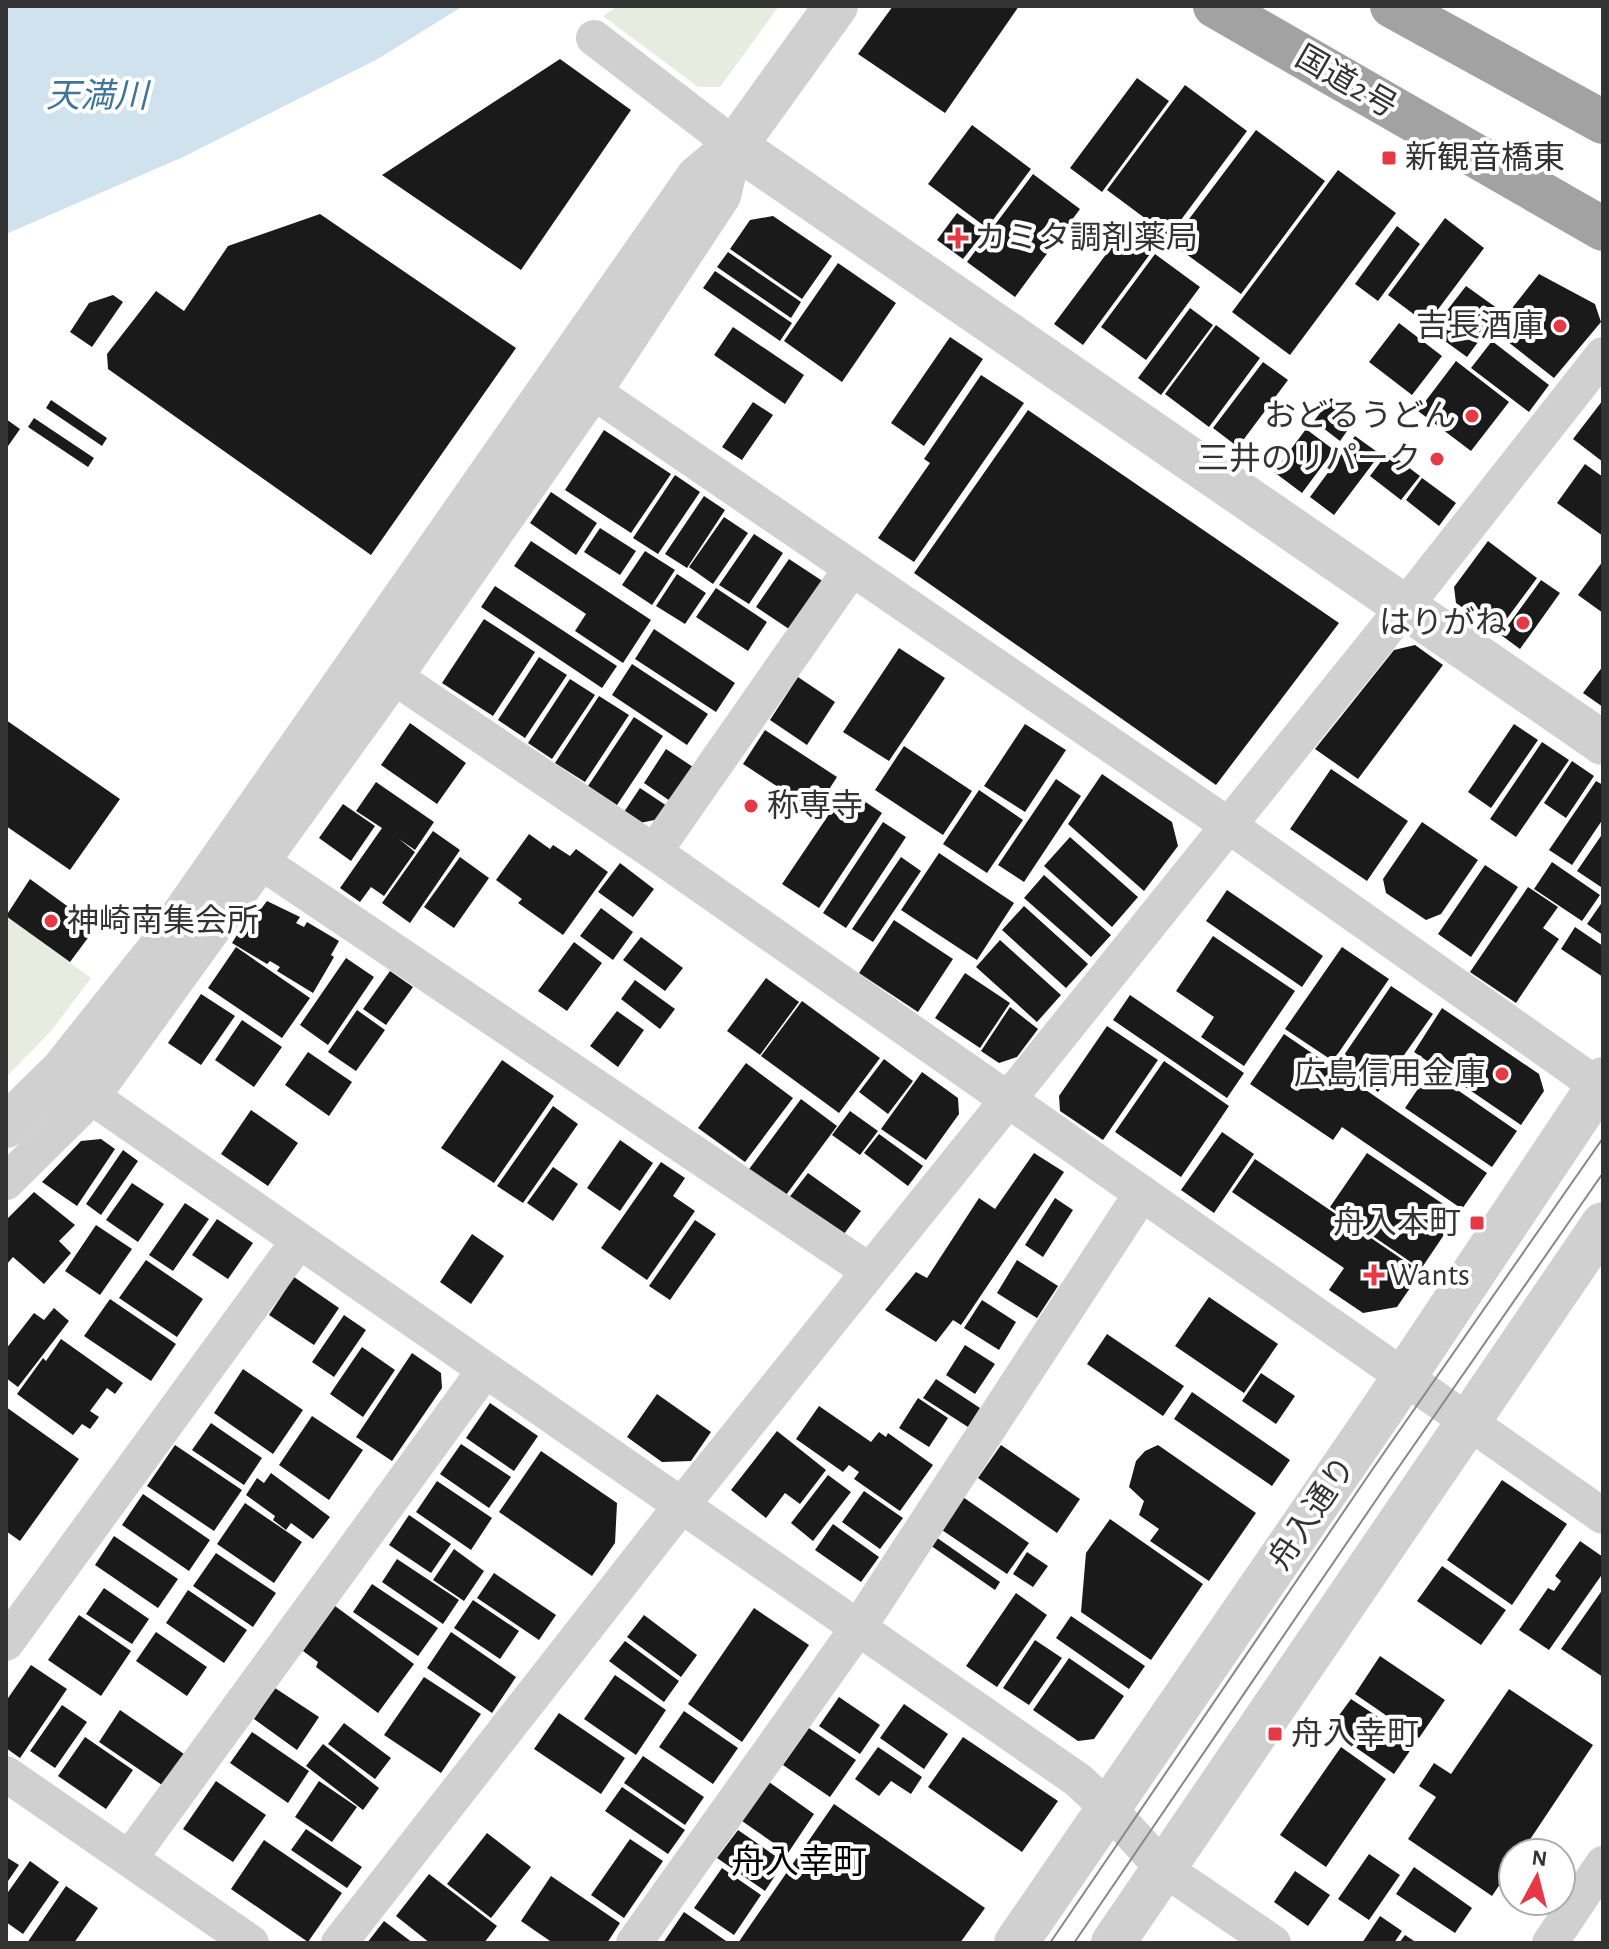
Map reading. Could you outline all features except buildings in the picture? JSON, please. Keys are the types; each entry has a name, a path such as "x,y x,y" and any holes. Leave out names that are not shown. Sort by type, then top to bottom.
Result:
{"highway":[{"name":"国道2号","path":"1215,6 1603,229"},
{"path":"1398,8 1603,122"}],"street":[{"path":"6,1182 77,1084 263,863 380,667 698,177 735,146 836,6"},
{"path":"594,38 794,188 1603,743"},
{"path":"6,1126 77,1084 161,947 594,392 723,196 735,146"},
{"path":"339,1943 681,1506 1406,605 1603,355"},
{"path":"594,392 1601,1083"},
{"path":"654,852 852,568"},
{"path":"380,667 654,852 1603,1516"},
{"path":"263,863 869,1271"},
{"name":"舟入通り","path":"1016,1943 1110,1810 1601,1083"},
{"path":"77,1084 298,1242 1078,1780 1163,1868 1273,1943"},
{"path":"634,1943 858,1628 1142,1193"},
{"path":"1113,1943 1603,1224"},
{"path":"6,1643 298,1242"},
{"path":"129,1859 485,1370"},
{"path":"6,1774 251,1943"},
{"path":"1550,1943 1603,1864"}],"shaded area":[{"path":"618,6 779,6 720,87 698,87 603,16"},
{"path":"6,916 91,978 51,1031 6,1077"}],"water":[{"name":"天満川","path":"6,6 463,6 376,60 183,157 6,234"}],"tram line":[{"path":"1050,1943 1372,1470 1603,1138"},
{"path":"1074,1943 1603,1173"}],"place":[{"name":"新観音橋東","path":"1389,158"},
{"name":"カミタ調剤薬局","path":"958,238"},
{"name":"吉長酒庫","path":"1560,326"},
{"name":"おどるうどん","path":"1472,416"},
{"name":"三井のリパーク","path":"1437,459"},
{"name":"はりがね","path":"1523,623"},
{"name":"称専寺","path":"751,806"},
{"name":"神崎南集会所","path":"51,921"},
{"name":"広島信用金庫","path":"1502,1074"},
{"name":"舟入本町","path":"1477,1223"},
{"name":"Wants","path":"1374,1275"},
{"name":"舟入幸町","path":"1275,1734"}],"district":[{"name":"舟入幸町","path":"799,1863"}]}
